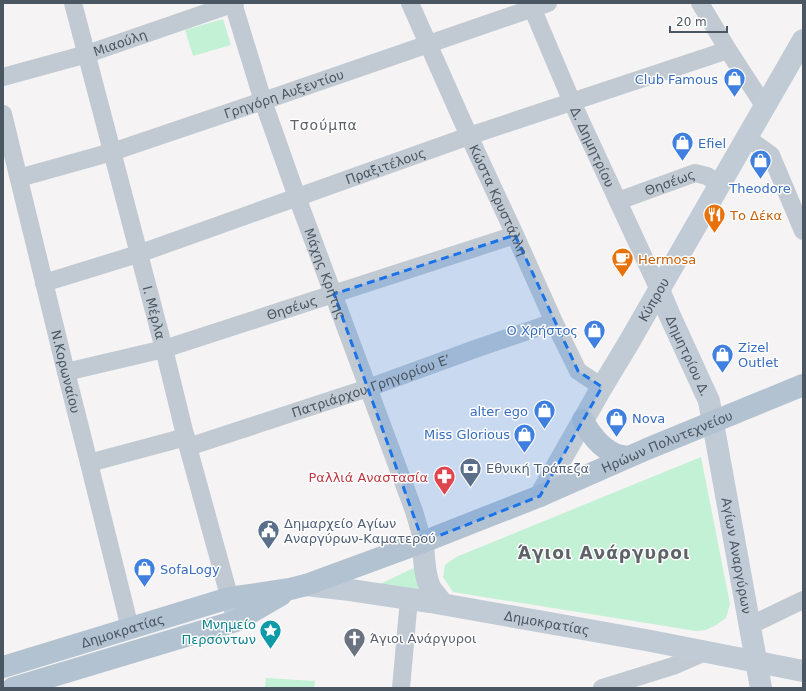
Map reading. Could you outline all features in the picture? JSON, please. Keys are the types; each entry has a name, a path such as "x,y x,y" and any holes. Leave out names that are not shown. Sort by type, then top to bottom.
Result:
{"main road":[{"name":"Κύπρου","path":"540,496 803,40"},
{"name":"Δημητρίου Δ.","path":"659,290 709,401 713,423"},
{"name":"Ηρώων Πολυτεχνείου","path":"298,587 423,542 540,496 803,385"},
{"path":"583,420 593,437 614,454 627,458"},
{"name":"Αγίων Αναργύρων","path":"713,423 756,661 756,686"},
{"path":"423,542 427,577 431,588 443,604"},
{"name":"Δημοκρατίας","path":"13,688 236,621 298,587"},
{"name":"Δημοκρατίας","path":"3,667 229,598 298,587 350,590 443,604 651,641 803,671"}],"street":[{"name":"Ι. Μέρλα","path":"73,3 187,442 236,621"},
{"name":"Μιαούλη","path":"3,77 87,54 234,3"},
{"name":"Μάχης Κρήτης","path":"234,3 263,101 297,197 414,511 423,542"},
{"name":"Κώστα Κρυστάλλη","path":"410,3 469,136 578,371 602,387"},
{"path":"700,3 765,107"},
{"name":"Γρηγόρη Αυξεντίου","path":"19,178 112,152 428,44 537,5"},
{"name":"Δ. Δημητρίου","path":"537,5 572,102 659,290"},
{"name":"Πραξιτέλους","path":"44,283 138,254 469,136 728,50"},
{"name":"Ν.Κορωναίου","path":"3,114 130,628"},
{"path":"747,138 771,154 802,228"},
{"name":"Θησέως","path":"618,201 694,173 707,176 720,184"},
{"name":"Θησέως","path":"66,372 164,350 515,235"},
{"name":"Πατριάρχου Γρηγορίου Ε’","path":"89,463 187,442 368,388 554,322"},
{"path":"401,688 409,599"},
{"path":"749,626 803,600"},
{"path":"602,688 673,666 705,652"}],"highlighted area":[{"path":"515,235 578,371 602,387 540,496 423,542 334,294"}],"green space":[{"path":"223,19 231,45 193,56 185,30"},
{"path":"701,457 730,604 726,618 706,630 696,631 453,592 443,577 445,565 456,557"},
{"path":"420,565 428,593 378,585"},
{"path":"266,678 315,681 314,688 265,688"}],"place":[{"name":"Club Famous","path":"734,98"},
{"name":"Efiel","path":"682,162"},
{"name":"Theodore","path":"760,180"},
{"name":"Το Δέκα","path":"714,234"},
{"name":"Hermosa","path":"622,278"},
{"name":"Ο Χρήστος","path":"594,350"},
{"name":"Zizel Outlet","path":"722,374"},
{"name":"alter ego","path":"544,430"},
{"name":"Nova","path":"617,438"},
{"name":"Miss Glorious","path":"525,454"},
{"name":"Εθνική Τράπεζα","path":"470,488"},
{"name":"Ραλλιά Αναστασία","path":"444,496"},
{"name":"Δημαρχείο Αγίων Αναργύρων-Καματερού","path":"268,550"},
{"name":"SofaLogy","path":"145,588"},
{"name":"Μνημείο Περσόντων","path":"271,650"},
{"name":"Άγιοι Ανάργυροι","path":"355,658"}],"district":[{"name":"Τσούμπα","path":"324,125"},
{"name":"Άγιοι Ανάργυροι","path":"604,553"}]}
